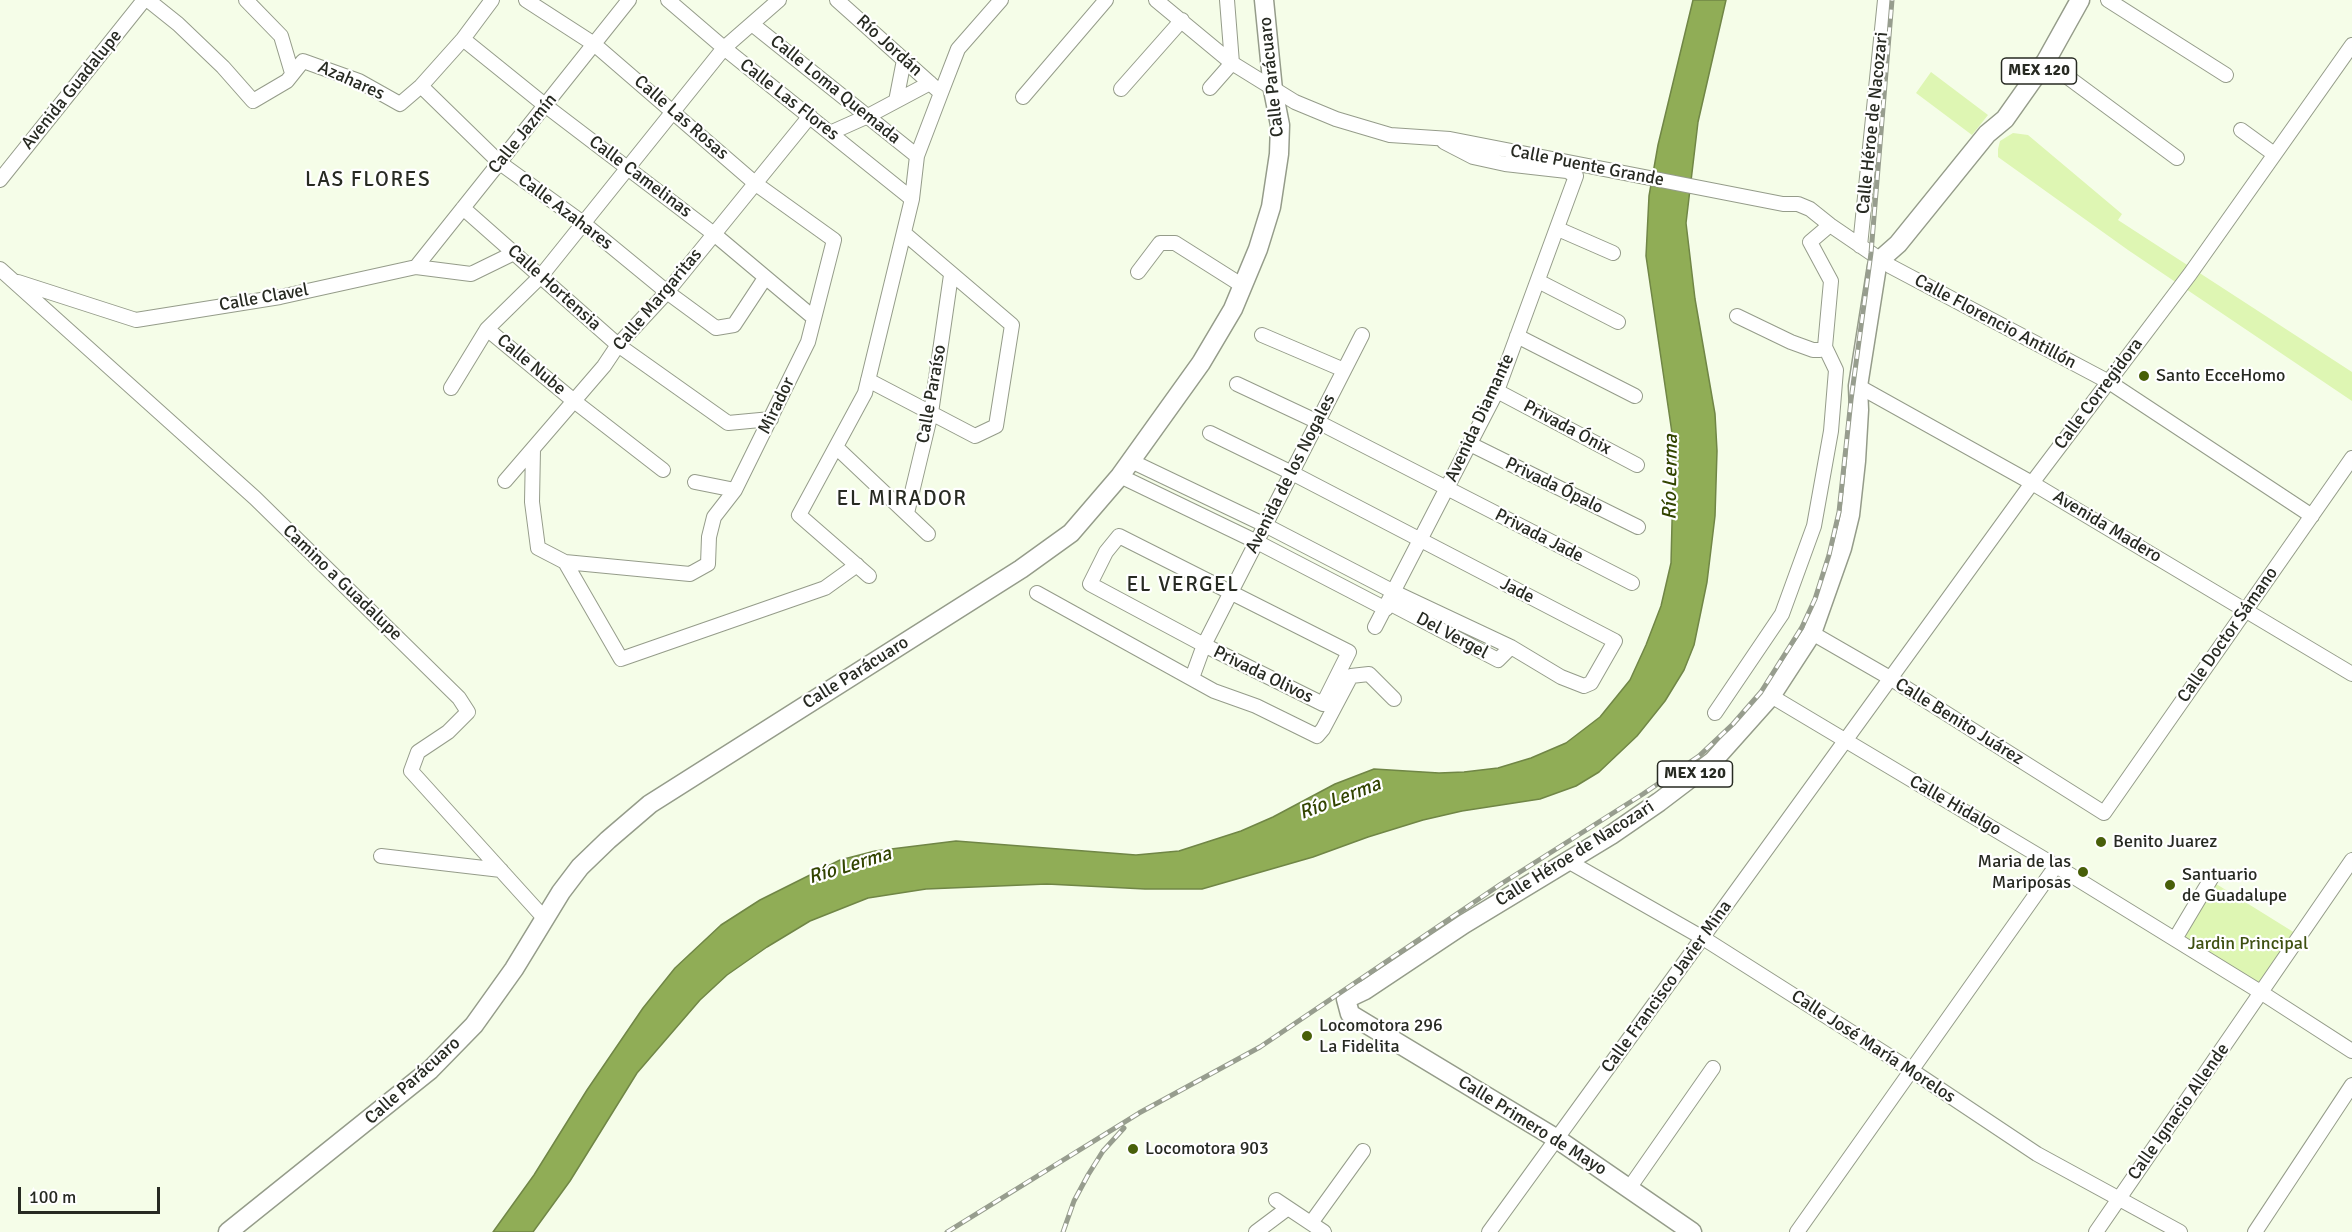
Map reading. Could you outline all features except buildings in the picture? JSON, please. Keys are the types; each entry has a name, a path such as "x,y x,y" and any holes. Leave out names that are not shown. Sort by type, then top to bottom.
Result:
{"main road":[{"name":"Calle Parácuaro","path":"228,1232 430,1070 474,1025 514,969 561,892 580,867 650,804 1021,569 1071,533 1120,476 1201,363 1233,309 1258,249 1271,207 1280,154 1280,125 1273,90 1264,0"},
{"name":"MEX 120","path":"1987,134 2005,119 2046,61 2068,1"},
{"name":"MEX 120","path":"1885,263 1987,134 2068,1"},
{"name":"Calle Héroe de Nacozari","path":"1346,999 1365,990 1566,860 1611,835 1713,761 1771,696 1812,633 1836,567 1850,515 1862,388 1883,292 1885,263"},
{"name":"Calle Primero de Mayo","path":"1346,999 1350,1014 1557,1139 1630,1187 1692,1232"}],"street":[{"name":"Azahares","path":"146,0 178,24 223,67 253,101 287,81 303,61 359,81 399,104 421,86"},
{"name":"Avenida Guadalupe","path":"0,180 146,0"},
{"path":"246,0 281,36 292,73"},
{"path":"421,86 463,39 492,0"},
{"name":"Calle Las Rosas","path":"526,0 594,44 756,184 834,240"},
{"name":"Calle Jazmín","path":"416,267 629,0"},
{"name":"Calle Las Flores","path":"668,0 723,48 912,199"},
{"name":"Río Jordán","path":"837,0 941,93"},
{"path":"869,576 799,515 865,393 912,199 917,156 958,49 1001,0"},
{"path":"1023,97 1106,0"},
{"name":"Calle Puente Grande","path":"1156,0 1232,63 1295,102 1336,119 1390,135 1445,139 1783,204 1798,204 1810,209 1885,263"},
{"path":"1210,88 1232,63 1227,0"},
{"name":"Calle Héroe de Nacozari","path":"1860,246 1885,0"},
{"path":"2108,0 2226,75"},
{"path":"451,388 487,329 541,276 723,48 775,1"},
{"path":"1121,89 1182,20"},
{"name":"Calle Loma Quemada","path":"752,24 917,156"},
{"name":"Calle Camelinas","path":"463,39 546,106 714,234 814,318"},
{"name":"Calle Corregidora","path":"1845,742 2032,483 2190,274 2352,45"},
{"path":"896,101 904,60"},
{"path":"2046,61 2177,158"},
{"path":"830,133 930,83"},
{"name":"Calle Azahares","path":"421,86 500,163 583,223 667,292 716,328 734,325 765,278"},
{"name":"Calle Margaritas","path":"505,481 604,366 618,345 667,292 810,116"},
{"path":"2241,130 2274,154"},
{"name":"Avenida Diamante","path":"1375,627 1497,391 1576,176 1574,173 1505,164 1473,157 1446,144 1445,139"},
{"name":"Calle Hortensia","path":"464,208 618,345 728,423 771,419"},
{"path":"1715,713 1782,614 1814,526 1831,431 1836,370 1825,347 1831,281 1810,242 1830,225"},
{"path":"1558,229 1613,253"},
{"path":"868,380 975,436 996,426 1012,325 904,233"},
{"name":"Mirador","path":"565,562 690,574 708,564 709,537 714,516 735,490 808,342 834,240"},
{"path":"1138,272 1160,243 1175,243 1243,286"},
{"name":"Calle Clavel","path":"13,280 136,320 280,297 416,267 471,274 514,253"},
{"name":"Calle Florencio Antillón","path":"1885,263 2109,382 2312,516"},
{"name":"Camino a Guadalupe","path":"0,269 255,498 459,698 468,712 448,732 418,752 411,771 544,919"},
{"name":"Calle Paraíso","path":"907,513 931,413 951,275"},
{"path":"1538,280 1618,322"},
{"path":"1737,316 1813,350 1825,347"},
{"name":"Calle Nube","path":"487,329 663,470"},
{"path":"1262,335 1344,370"},
{"name":"Avenida de los Nogales","path":"1191,678 1204,645 1362,335"},
{"path":"1517,336 1635,396"},
{"name":"Privada Jade","path":"1238,384 1318,422 1632,583"},
{"name":"Avenida Madero","path":"1862,388 2032,483 2352,674"},
{"name":"Privada Ónix","path":"1497,391 1637,465"},
{"name":"Jade","path":"1210,433 1292,473 1615,641"},
{"name":"Privada Ópalo","path":"1470,444 1638,527"},
{"path":"836,447 928,534"},
{"path":"533,449 532,502 538,548 565,562 621,659 825,588 856,565"},
{"name":"Calle Doctor Sámano","path":"2104,813 2352,458"},
{"path":"1131,461 1265,525 1390,601"},
{"path":"1120,476 1257,542 1390,601"},
{"path":"695,482 735,490"},
{"name":"Privada Olivos","path":"1119,536 1349,652 1323,704 1204,645 1090,584 1106,552 1119,536"},
{"path":"1037,593 1214,692 1256,706 1317,736 1351,676 1369,674 1394,699"},
{"name":"Del Vergel","path":"1390,601 1511,647 1561,677 1584,686 1590,683 1615,641"},
{"name":"Calle Benito Juárez","path":"1812,633 1890,678 2104,813"},
{"name":"Calle Hidalgo","path":"1771,696 2056,866 2352,1051"},
{"name":"Calle Francisco Javier Mina","path":"1489,1232 1845,742"},
{"path":"381,856 501,870"},
{"name":"Calle José María Morelos","path":"1566,860 1703,938 1911,1070 2037,1154 2180,1232"},
{"name":"Calle Ignacio Allende","path":"2096,1232 2352,860"},
{"path":"1797,1232 2056,866"},
{"path":"2175,939 2212,877"},
{"path":"1630,1187 1713,1068"},
{"path":"2255,1232 2352,1085"},
{"path":"1311,1223 1363,1151"},
{"path":"1257,1232 1282,1204 1324,1232"}],"green space":[{"path":"1931,72 1988,115 1972,135 1916,93"},
{"path":"2013,133 2028,135 2122,214 2118,220 2352,372 2352,401 2128,250 1998,157 2000,141"},
{"name":"Jardin Principal","path":"2213,882 2295,933 2260,989 2178,938"}],"water":[{"name":"Río Lerma","path":"1693,0 1726,0 1698,122 1686,223 1695,299 1715,414 1717,451 1715,516 1707,582 1694,645 1684,670 1665,701 1637,736 1599,772 1576,786 1540,799 1462,811 1423,820 1313,857 1202,889 1145,889 1047,884 926,889 868,898 810,921 727,975 700,1000 637,1073 570,1181 533,1232 493,1232 534,1175 587,1090 643,1008 675,968 721,925 760,900 840,860 875,851 956,841 1136,855 1179,851 1241,831 1335,784 1374,769 1439,773 1498,768 1531,758 1566,743 1600,717 1630,680 1661,606 1671,563 1672,433 1646,256 1649,196 1658,145"}],"railway":[{"path":"947,1232 1139,1113 1260,1047 1501,884 1643,794 1699,756 1733,724 1761,692 1802,627 1815,599 1839,512 1851,400 1871,253 1892,0"},
{"path":"1063,1232 1074,1201 1088,1175 1103,1151 1124,1128"}],"place":[{"name":"Santo EcceHomo","path":"2144,376"},
{"name":"Benito Juarez","path":"2101,842"},
{"name":"Maria de las Mariposas","path":"2083,872"},
{"name":"Santuario de Guadalupe","path":"2170,885"},
{"name":"Locomotora 296 La Fidelita","path":"1307,1036"},
{"name":"Locomotora 903","path":"1133,1149"}],"district":[{"name":"LAS FLORES","path":"368,180"},
{"name":"EL MIRADOR","path":"902,499"},
{"name":"EL VERGEL","path":"1183,585"}]}
